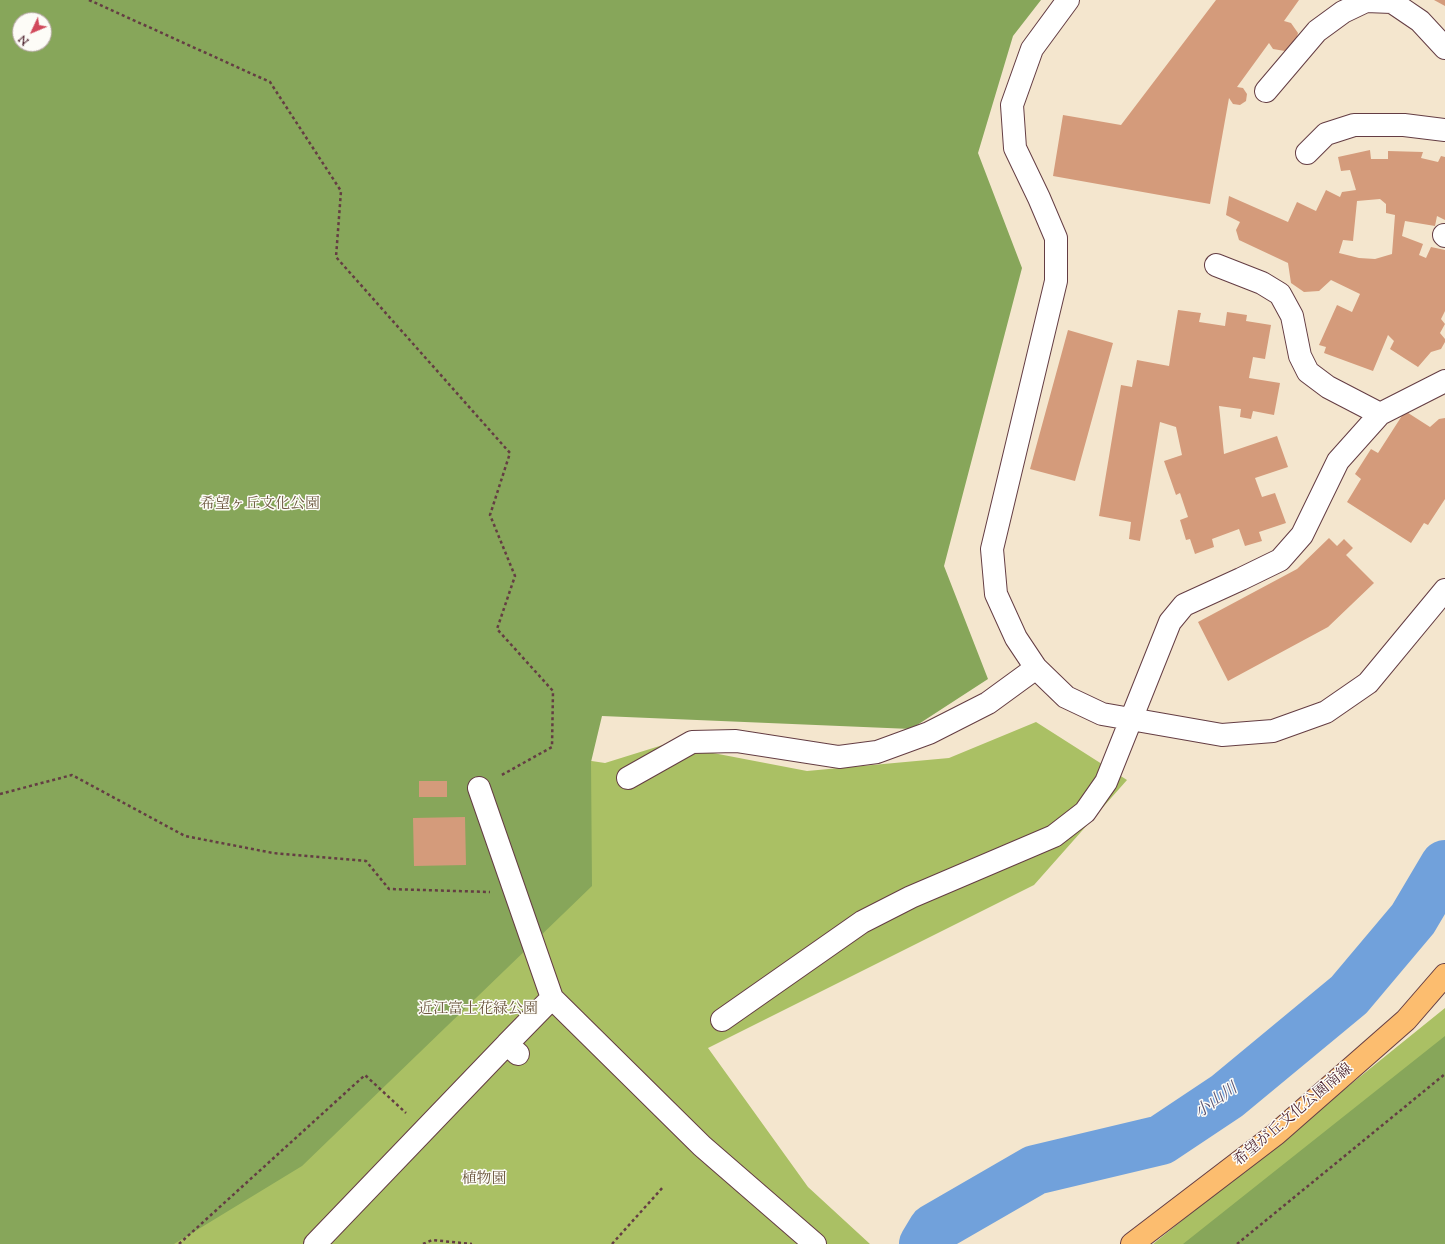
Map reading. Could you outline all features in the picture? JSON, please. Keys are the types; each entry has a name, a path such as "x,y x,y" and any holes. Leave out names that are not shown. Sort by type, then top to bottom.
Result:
{"main road":[{"name":"希望が丘文化公園南線","path":"1132,1244 1276,1134 1406,1020 1445,975"}],"street":[{"path":"1068,0 1032,50 1012,105 1015,148 1056,238 1056,281 992,549 996,594 1016,638 1036,668 1066,697 1102,714 1222,735 1274,732 1326,712 1368,683 1445,590"},
{"path":"1266,91 1317,31 1343,12 1366,1 1392,2 1420,21 1445,48"},
{"path":"1307,153 1326,134 1354,125 1404,125 1445,130"},
{"path":"1216,265 1262,283 1280,294 1292,316 1300,356 1308,372 1328,387 1380,414"},
{"path":"722,1020 862,922 911,897 1054,836 1084,812 1106,782 1170,622 1184,605 1280,560 1302,535 1338,461 1380,414 1445,381"},
{"path":"628,778 692,742 736,741 839,757 877,752 929,733 988,703 1036,668"},
{"path":"479,788 552,998 702,1146 815,1244"},
{"path":"315,1244 424,1130 512,1049 552,998"}],"path":[{"path":"89,0 270,82 341,191 336,257 510,453 490,515 515,576 497,629 553,692 552,747 479,788"},
{"path":"0,794 72,775 185,836 274,853 366,861 389,889 516,893"},
{"path":"1238,1244 1445,1074"},
{"path":"179,1244 365,1076 424,1130"},
{"path":"612,1244 664,1186"},
{"path":"423,1244 432,1240 472,1244"}],"green space":[{"name":"希望ヶ丘文化公園","path":"0,0 1041,0 1013,36 978,153 1022,268 944,566 988,679 911,729 602,716 591,762 592,886 302,1166 174,1244 0,1244"},
{"name":"近江富士花緑公園","path":"1036,722 1127,780 1034,885 708,1048 808,1187 870,1244 0,1244 424,736 605,763 666,744 807,771 949,758"},
{"path":"1445,1008 1445,1244 1153,1244"},
{"path":"1445,1036 1445,1244 1183,1244"}],"building":[{"path":"1216,0 1299,0 1284,21 1291,23 1298,33 1295,45 1285,51 1273,49 1269,43 1237,87 1243,88 1247,94 1246,101 1240,105 1233,104 1229,98 1210,204 1053,176 1063,115 1121,125"},
{"path":"1434,0 1445,0 1445,6"},
{"path":"1370,150 1371,159 1388,159 1388,151 1423,152 1421,158 1438,162 1441,156 1445,157 1445,220 1437,216 1435,226 1405,221 1402,236 1423,244 1419,255 1426,258 1431,247 1445,250 1445,311 1441,319 1445,324 1440,333 1445,339 1445,342 1441,349 1431,352 1418,367 1390,349 1394,341 1388,335 1373,371 1324,353 1326,347 1319,345 1337,305 1352,312 1360,294 1331,280 1319,291 1304,292 1291,283 1288,263 1239,240 1236,230 1240,222 1226,215 1229,196 1288,222 1297,202 1316,211 1326,190 1340,197 1342,192 1356,190 1350,170 1341,171 1338,157","holes":["1380,199 1386,204 1386,213 1395,215 1392,254 1375,259 1359,258 1339,253 1343,240 1353,241 1357,201"]},
{"path":"1178,310 1201,313 1199,322 1225,326 1227,312 1247,315 1246,321 1271,325 1265,359 1253,357 1249,378 1280,383 1274,415 1253,411 1251,419 1240,417 1241,409 1219,406 1224,454 1277,436 1288,467 1255,478 1262,497 1275,493 1286,523 1259,532 1262,541 1245,546 1239,529 1212,539 1214,547 1195,554 1190,539 1186,540 1180,520 1188,517 1180,493 1176,495 1164,461 1182,455 1176,427 1160,422 1140,541 1129,539 1131,522 1099,516 1121,385 1132,387 1137,360 1169,366"},
{"path":"1068,330 1113,343 1075,481 1030,469"},
{"path":"1405,411 1430,427 1439,419 1445,418 1445,499 1428,525 1424,523 1411,543 1347,502 1361,479 1355,474 1371,449 1378,453"},
{"path":"1329,538 1337,546 1344,539 1353,548 1346,555 1374,583 1328,627 1228,681 1198,622 1297,569"},
{"path":"419,781 447,781 447,797 419,797"},
{"path":"465,817 466,865 414,866 413,818"}],"waterway":[{"name":"小山川","path":"924,1244 933,1229 1035,1170 1161,1140 1227,1096 1349,995 1413,919 1445,865"}],"park label":[{"name":"植物園","path":"484,1180"}]}
